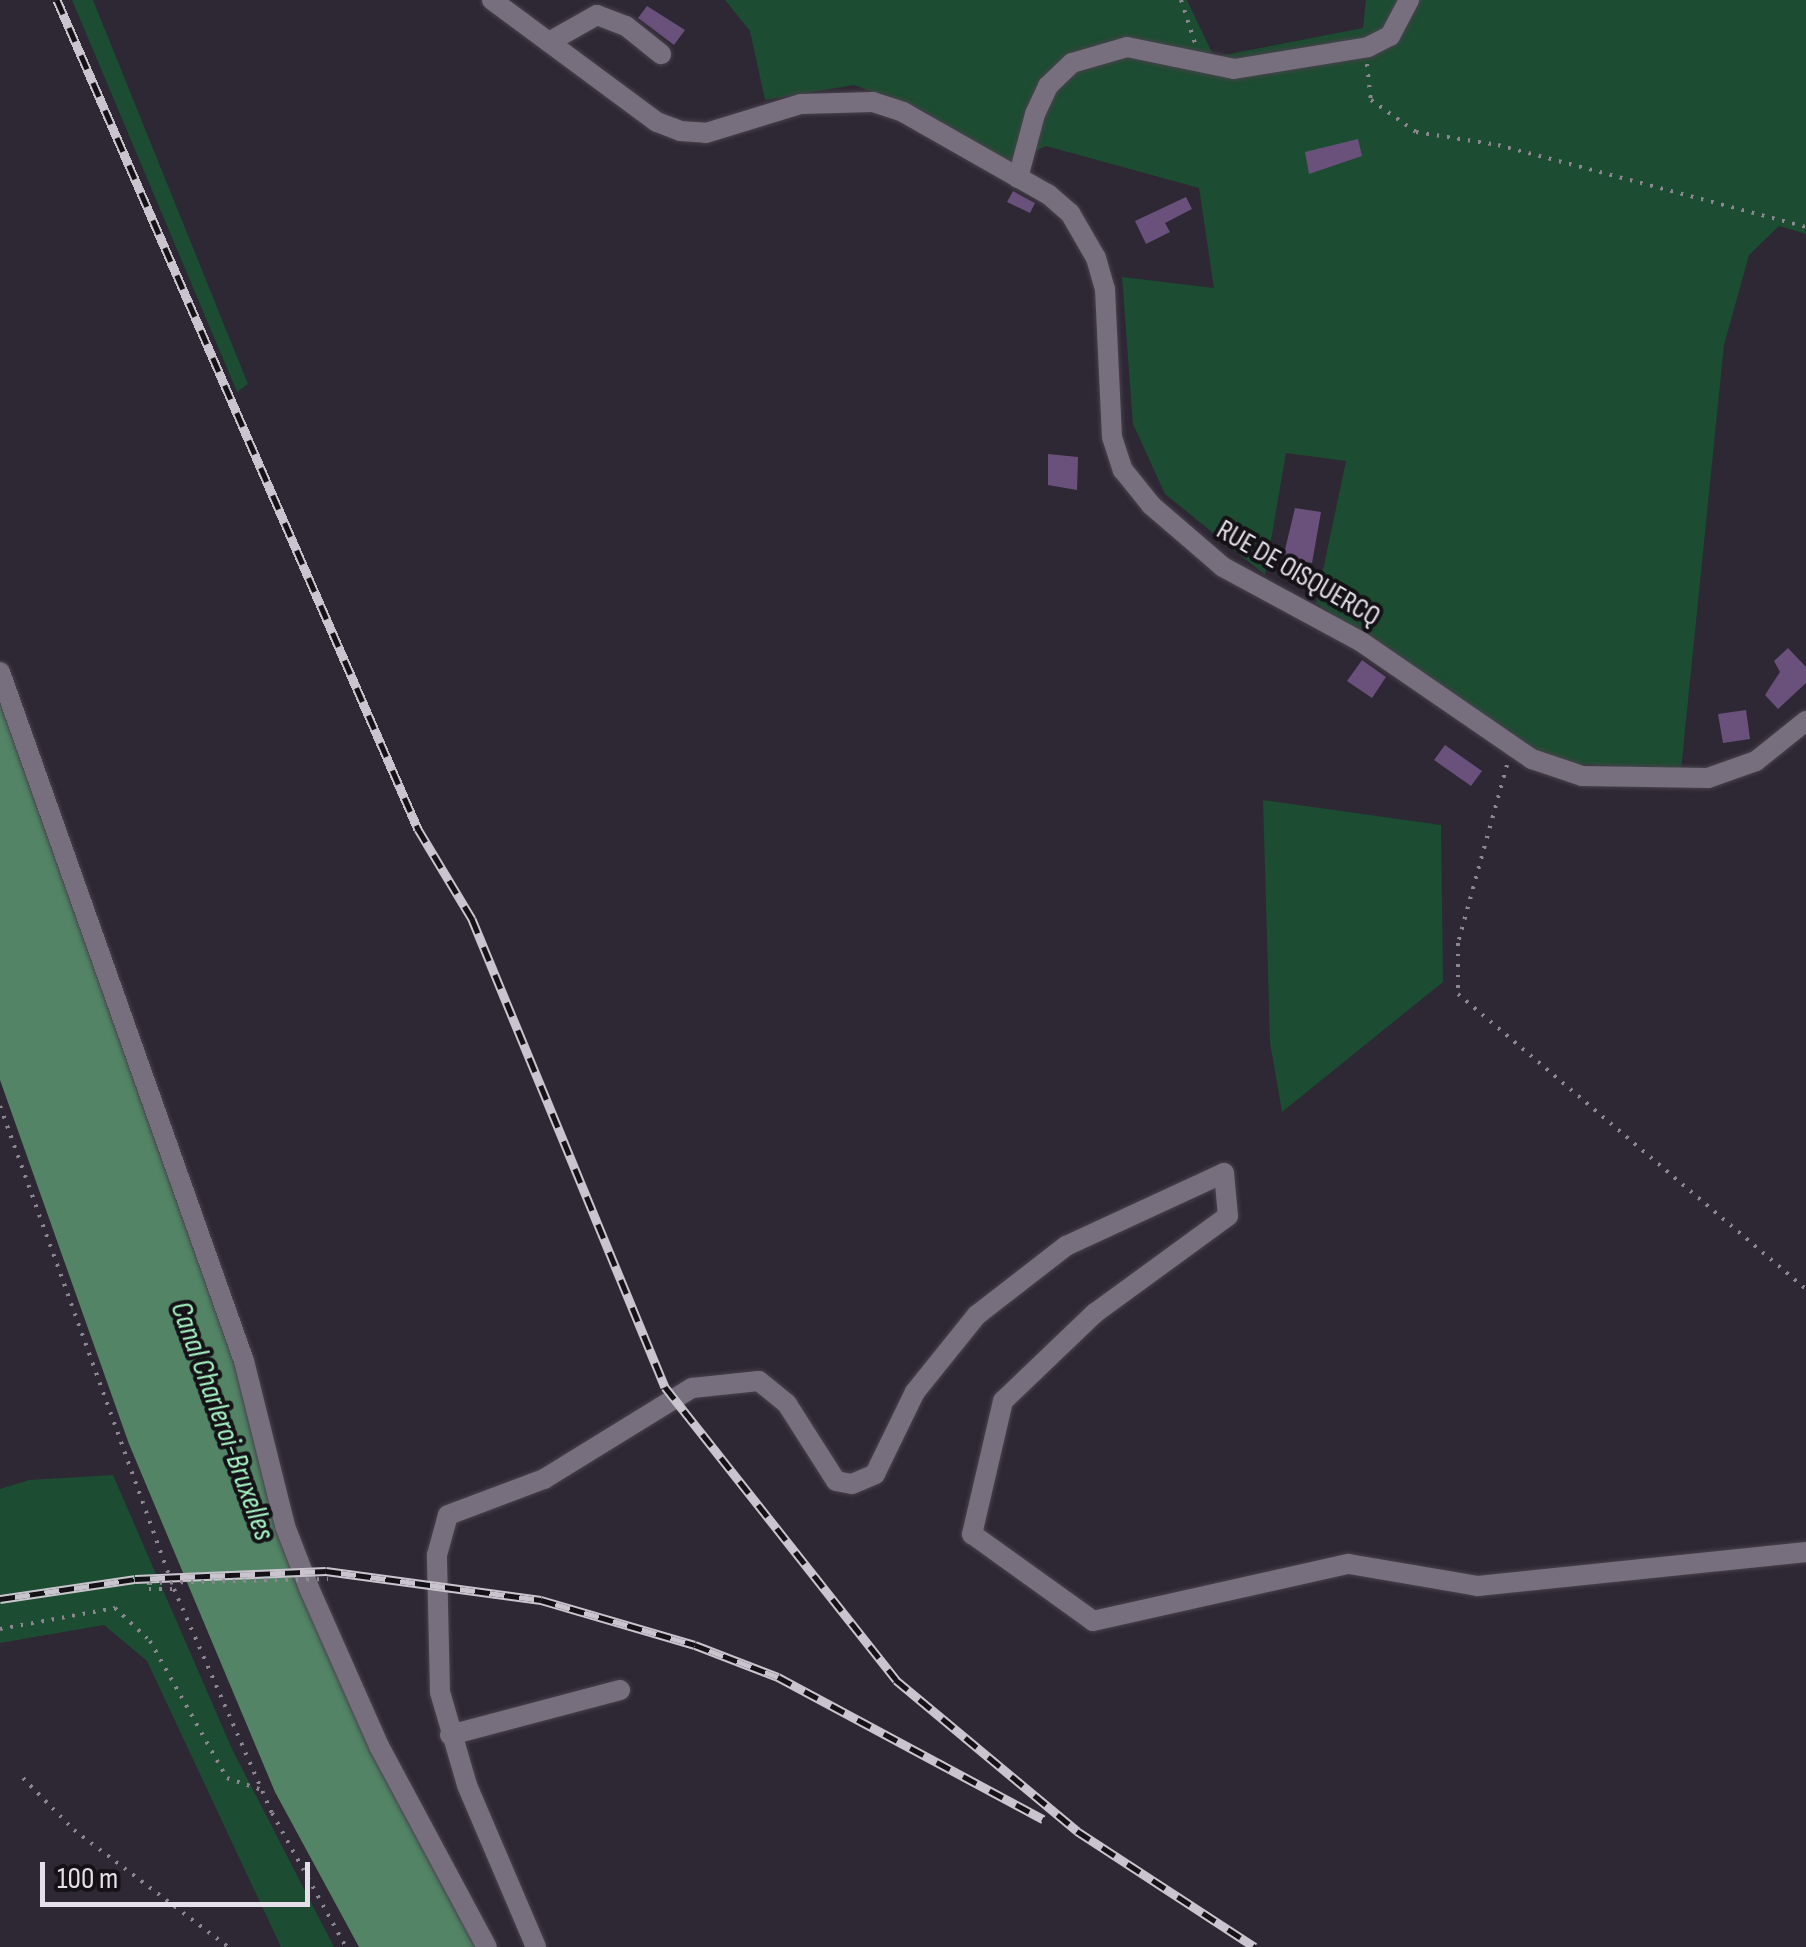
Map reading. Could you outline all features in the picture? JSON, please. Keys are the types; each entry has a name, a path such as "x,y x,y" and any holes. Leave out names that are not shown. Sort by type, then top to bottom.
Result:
{"street":[{"name":"RUE DE OISQUERCQ","path":"492,0 657,122 680,131 706,133 800,104 873,102 903,112 1018,178 1070,213 1096,258 1105,289 1112,437 1123,470 1152,505 1223,567 1360,641 1511,745 1582,776 1708,778 1756,761 1806,721"},
{"path":"550,42 617,0 626,26"},
{"path":"1018,178 1034,114 1048,86 1072,63 1126,47 1234,69 1368,48 1390,36 1408,0"},
{"path":"597,16 626,26 660,54"},
{"path":"0,672 244,1362 286,1526 308,1588 379,1746 487,1947"},
{"path":"536,1947 450,1736 440,1692 437,1555 448,1516 544,1479 672,1398 719,1384 759,1381 787,1404 836,1480 864,1479 875,1474 915,1392 977,1315 1066,1246 1224,1174 1228,1216 1095,1313 1004,1401 972,1534 1093,1621 1348,1564 1478,1586 1806,1552"},
{"path":"450,1736 620,1690"}],"path":[{"path":"1181,0 1202,62"},
{"path":"1368,48 1370,100 1416,132 1498,145 1806,227"},
{"path":"1511,745 1458,943 1458,994 1806,1289"},
{"path":"0,1106 174,1589 261,1790 346,1947"},
{"path":"174,1589 149,1589 149,1583 328,1579"},
{"path":"0,1629 114,1608 150,1641 227,1778 261,1790"},
{"path":"24,1778 88,1842 228,1947"}],"shaded area":[{"path":"72,0 93,0 248,384 237,392"},
{"path":"725,0 1187,0 1214,57 1363,28 1366,0 1806,0 1806,234 1779,226 1749,255 1724,345 1681,770 1548,762 1316,603 1346,461 1286,453 1265,575 1165,494 1133,424 1122,277 1214,288 1199,188 1046,146 1008,164 922,110 854,85 765,100 750,31"},
{"path":"1263,800 1441,825 1443,982 1282,1112 1270,1043"},
{"path":"113,1475 233,1751 334,1947 281,1947 147,1661 104,1625 0,1643 0,1489 29,1480"}],"water":[{"name":"Canal Charleroi-Bruxelles","path":"0,696 238,1363 277,1531 478,1947 359,1947 275,1792 129,1444 0,1080"}],"building":[{"path":"647,6 685,30 674,45 638,18"},
{"path":"1358,139 1362,156 1309,174 1305,152"},
{"path":"1013,191 1035,203 1030,213 1007,202"},
{"path":"1186,197 1192,209 1165,223 1170,232 1146,244 1135,221"},
{"path":"1048,454 1078,457 1077,490 1048,485"},
{"path":"1295,508 1321,512 1312,563 1283,558"},
{"path":"1788,648 1806,667 1806,683 1778,709 1765,695 1780,672 1774,661"},
{"path":"1362,660 1386,677 1372,698 1347,681"},
{"path":"1746,710 1750,739 1723,743 1718,714"},
{"path":"1445,745 1482,771 1471,786 1434,760"}],"railway":[{"path":"57,0 418,829 472,919 665,1387 896,1680 1077,1831 1255,1947"},
{"path":"0,1599 135,1579 326,1571 541,1600 695,1645 778,1677 1043,1819"}]}
